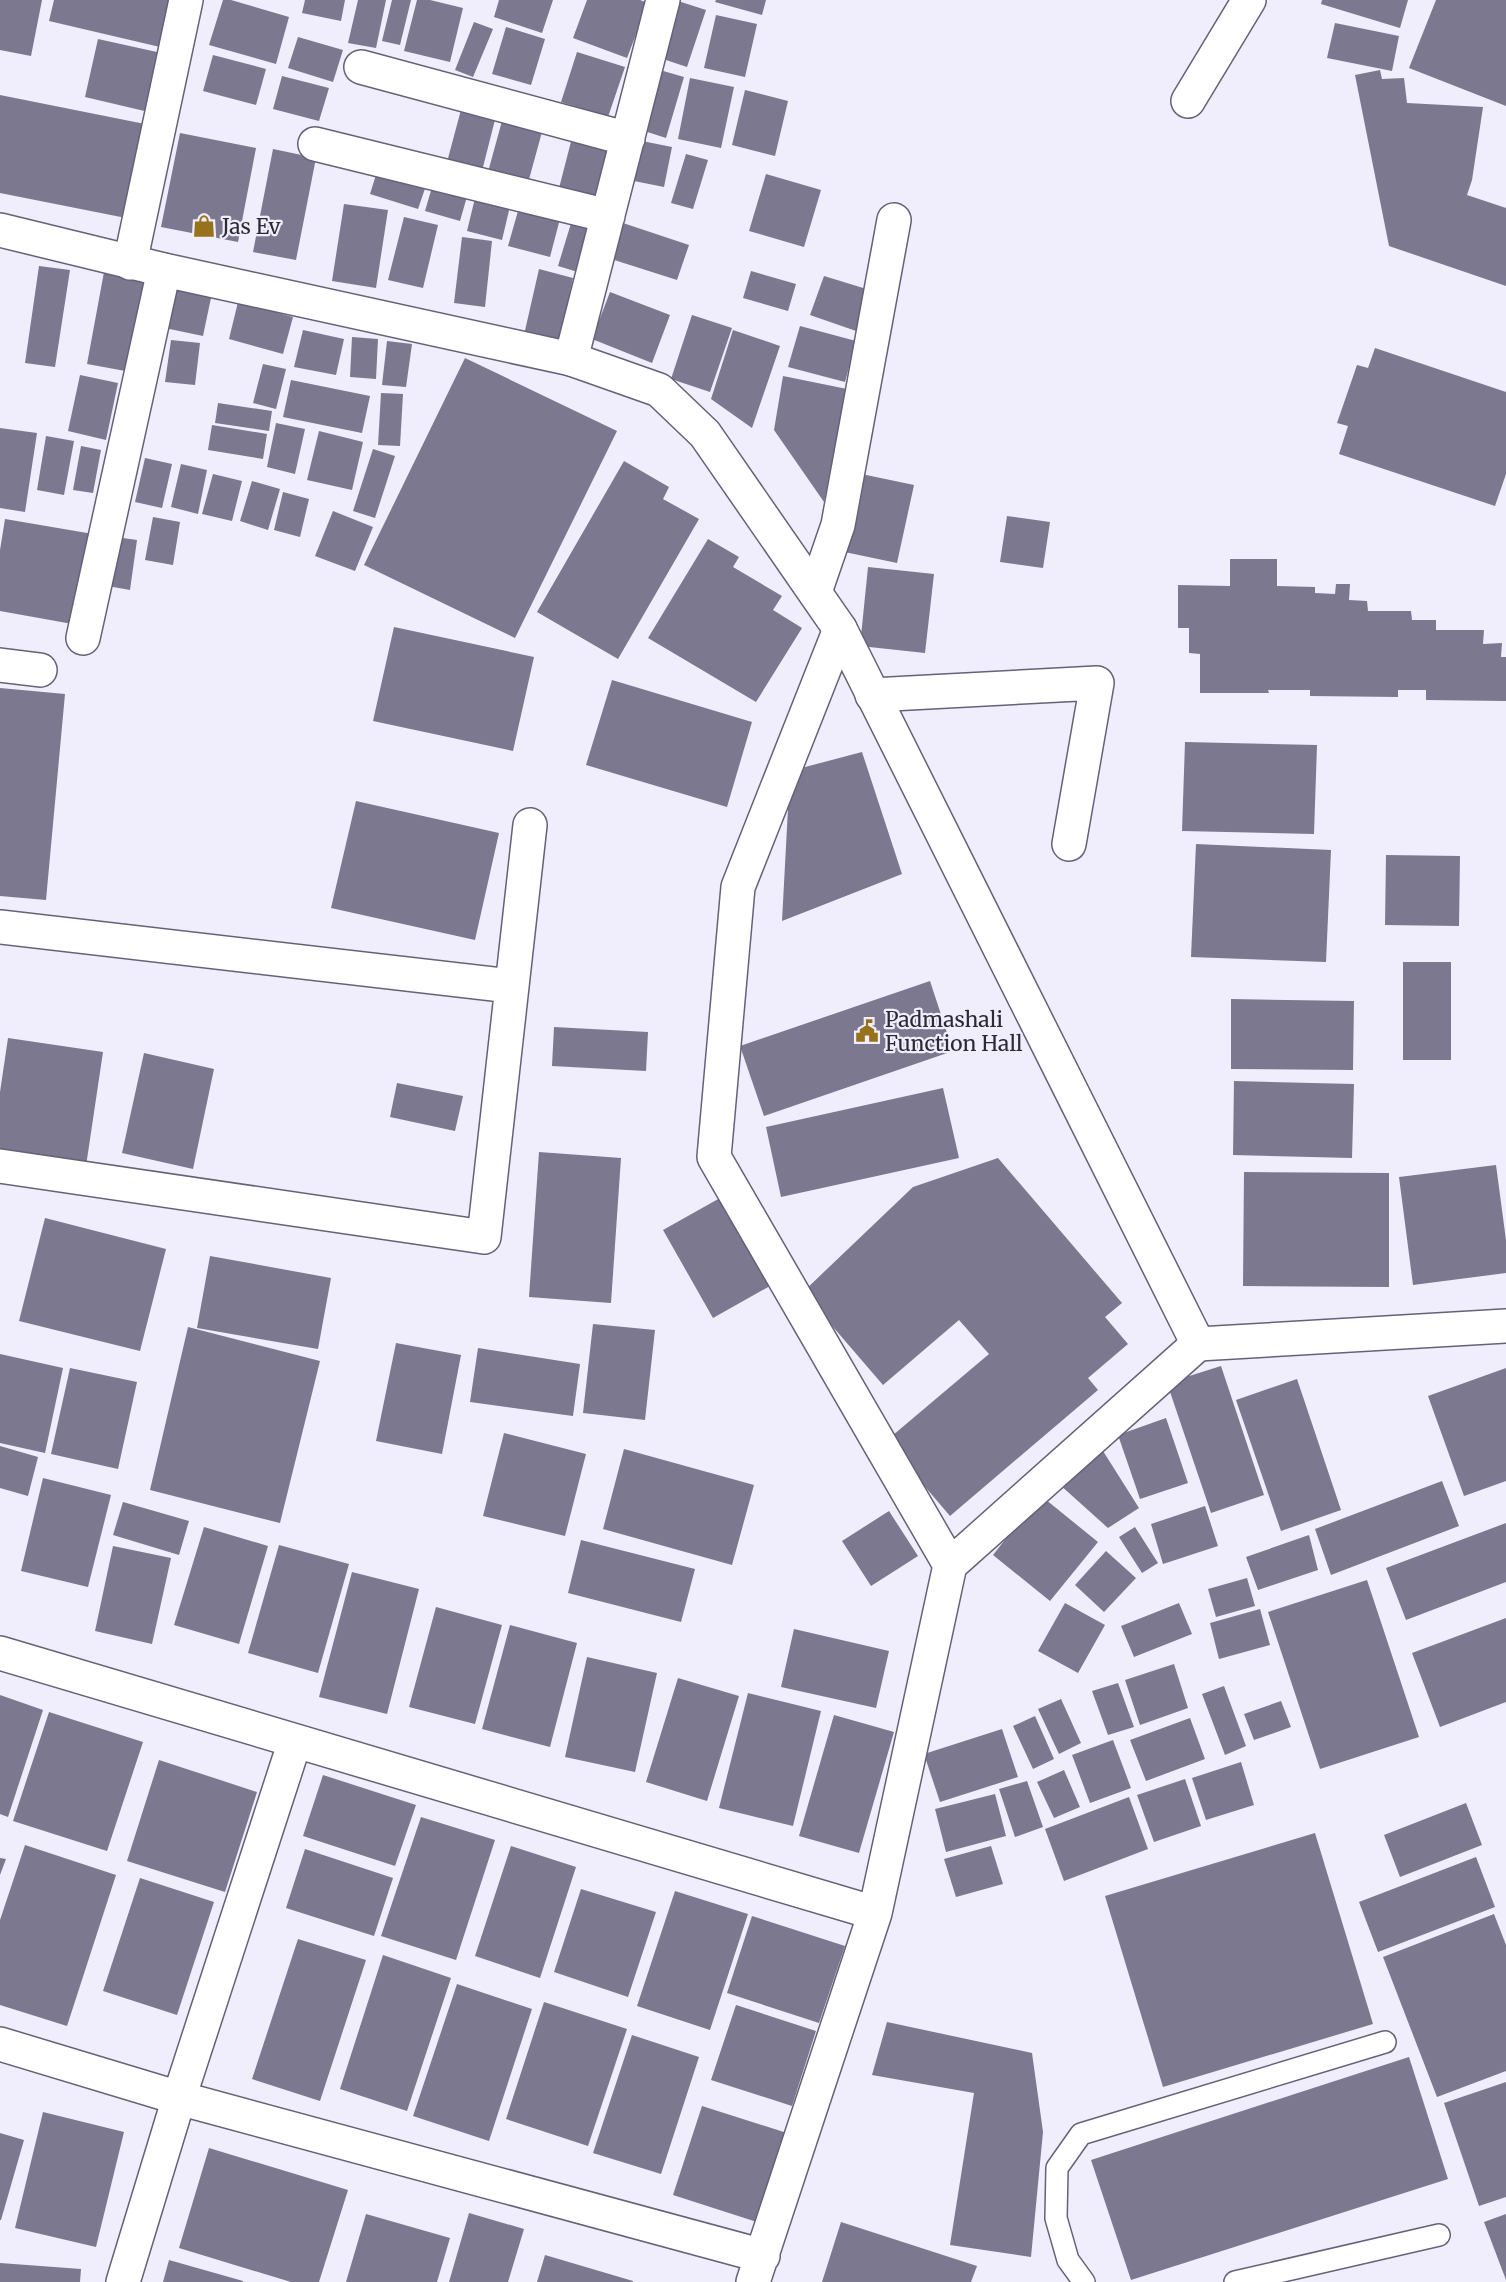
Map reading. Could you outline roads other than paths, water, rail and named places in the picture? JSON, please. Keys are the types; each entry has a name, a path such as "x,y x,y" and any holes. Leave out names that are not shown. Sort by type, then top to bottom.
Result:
{"street":[{"path":"130,263 186,0"},
{"path":"571,359 663,0"},
{"path":"1188,101 1249,0"},
{"path":"361,67 628,139"},
{"path":"315,144 608,216"},
{"path":"815,592 838,525 894,220"},
{"path":"0,230 130,263 571,359 659,390 705,434 840,629 1198,1344"},
{"path":"83,638 164,270"},
{"path":"840,629 738,888 714,1157 950,1565"},
{"path":"0,665 40,670"},
{"path":"872,695 1097,683 1069,844"},
{"path":"0,1166 484,1237 530,825"},
{"path":"0,927 511,986"},
{"path":"0,2044 758,2269 875,1913 950,1565 1198,1344 1506,1326"},
{"path":"0,1653 875,1913"},
{"path":"123,2282 179,2098 295,1741"}],"lane":[{"path":"1084,2282 1068,2260 1056,2218 1057,2168 1082,2134 1385,2042"},
{"path":"1235,2282 1438,2235"}],"place":[{"name":"Jas Ev","path":"204,226"},
{"name":"Padmashali Function Hall","path":"867,1031"}]}
